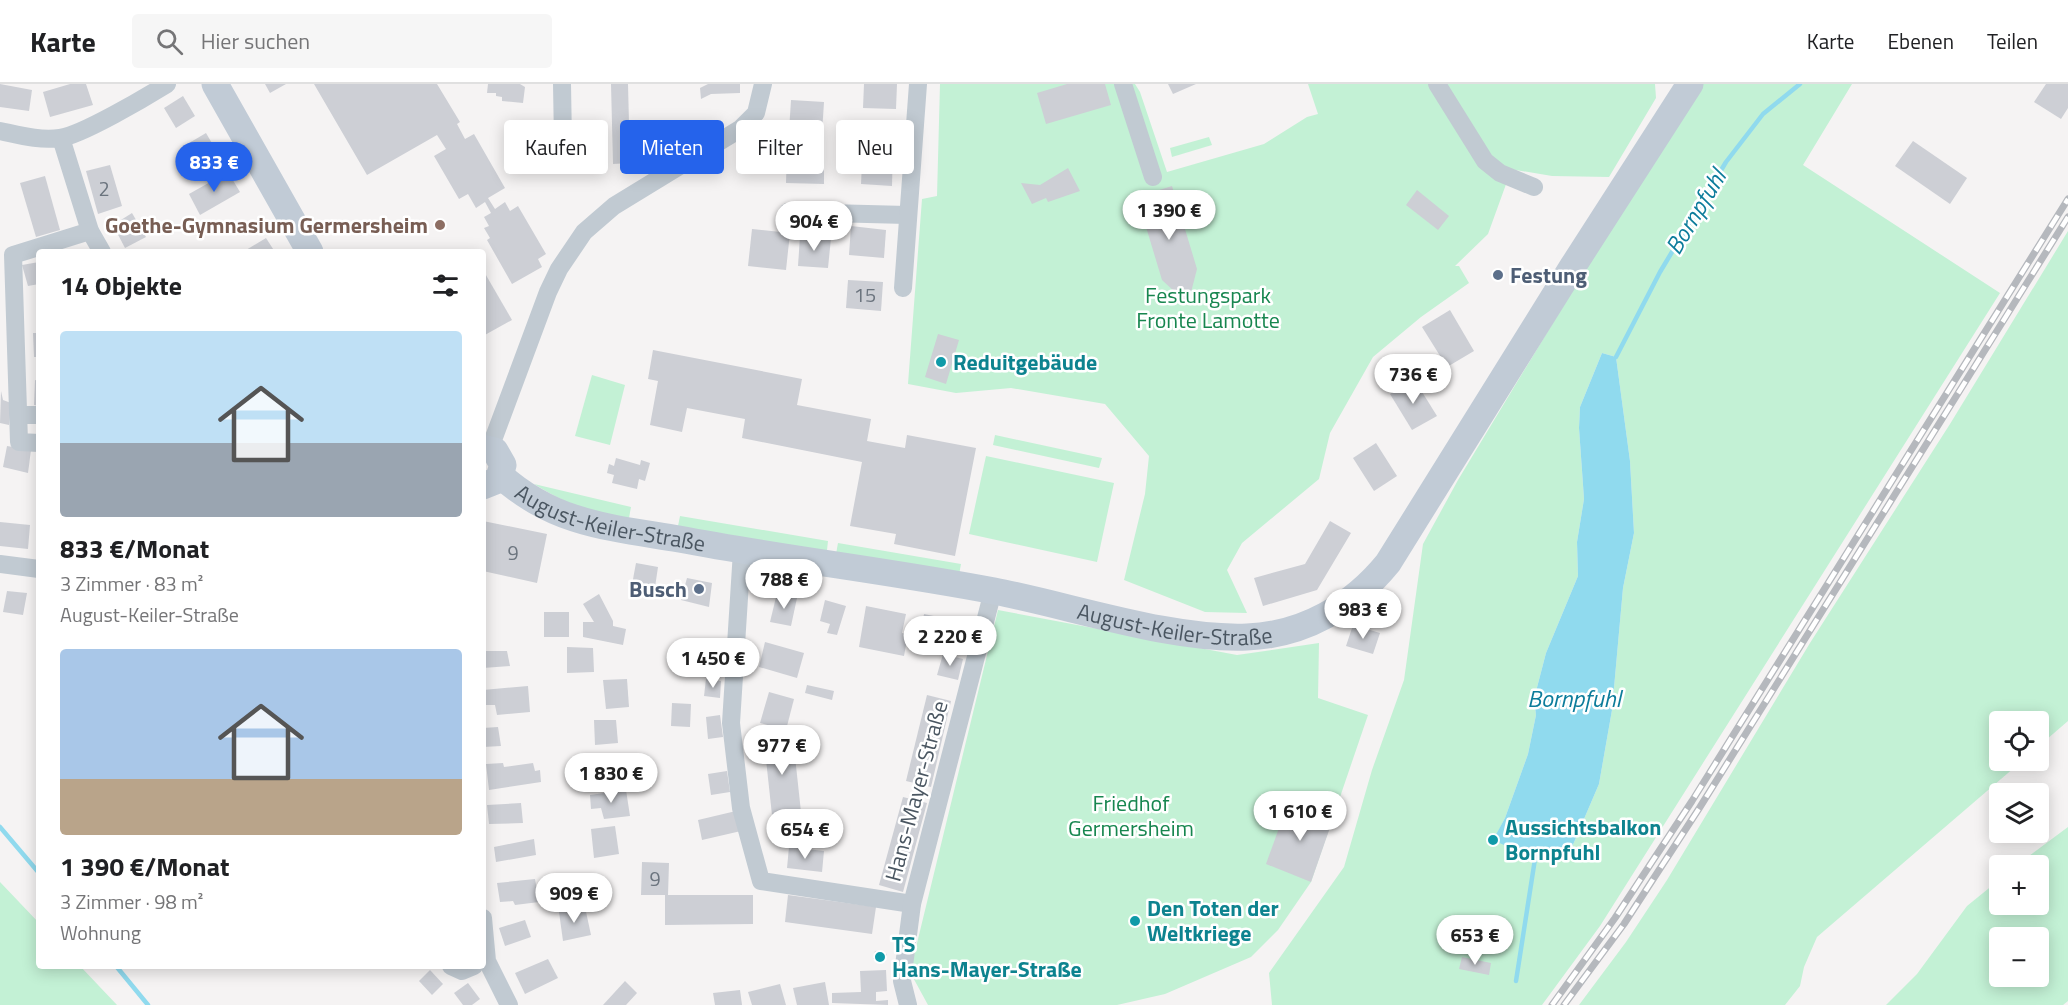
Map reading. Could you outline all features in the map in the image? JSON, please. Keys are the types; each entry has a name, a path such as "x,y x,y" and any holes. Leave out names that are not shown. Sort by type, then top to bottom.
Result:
{"street":[{"path":"0,131 61,138 167,84"},
{"path":"215,84 308,249"},
{"path":"562,84 563,120"},
{"path":"492,481 502,460 487,448 548,292 570,251 594,222 614,206 740,129 756,113 763,84"},
{"path":"903,288 918,84"},
{"path":"1123,84 1130,98 1153,177"},
{"path":"1437,84 1492,168 1534,187"},
{"name":"August-Keiler-Straße","path":"492,481 571,517 742,551 993,591 1166,629 1247,637 1302,626 1326,617 1352,600 1380,573 1404,541 1573,266 1690,84"},
{"path":"61,138 90,231 100,249"},
{"path":"788,212 907,215"},
{"path":"36,443 19,442 13,255 90,231"},
{"path":"19,415 36,415"},
{"path":"742,551 731,723 741,808 760,881 912,904"},
{"path":"0,564 36,569"},
{"name":"Hans-Mayer-Straße","path":"908,1005 902,981 912,904 993,591"},
{"path":"485,969 509,1005"}],"green space":[{"name":"Festungspark Fronte Lamotte","path":"940,84 1135,84 1140,92 1167,172 1264,144 1307,117 1318,114 1308,84 1655,84 1656,98 1609,177 1552,176 1504,168 1509,176 1488,234 1455,266 1459,266 1469,283 1421,317 1373,357 1330,433 1319,479 1242,543 1227,570 1247,613 1205,612 1124,580 1145,494 1149,456 1105,404 1011,388 956,393 908,384 922,199 937,196"},
{"path":"1703,84 1852,84 1803,165 2000,293 1600,926 1542,1005 1272,1005 1269,973 1344,867 1372,770 1404,680 1423,544 1458,480 1656,152","holes":["1602,353 1616,357 1630,461 1634,533 1623,588 1612,710 1599,784 1572,847 1512,848 1494,839 1505,818 1528,754 1536,715 1534,699 1546,653 1578,576 1577,542 1584,499 1579,428 1580,407"]},
{"path":"1209,137 1212,145 1172,157 1170,148"},
{"path":"2068,231 2068,721 2049,737 2049,711 1989,711 1989,771 2010,771 1996,783 1989,783 1989,789 1817,937 1804,967 1800,986 1785,1005 1579,1005 1626,942 1667,880 1810,643 1950,424"},
{"path":"592,375 625,385 610,445 575,436"},
{"path":"995,435 1102,458 1099,468 993,445"},
{"path":"986,456 1114,483 1097,562 969,534"},
{"path":"534,484 631,507 629,518 580,507"},
{"path":"680,516 828,541 827,550 823,553 678,526"},
{"path":"838,543 961,564 959,575 836,554"},
{"name":"Friedhof Germersheim","path":"998,610 1237,655 1319,643 1318,698 1368,715 1311,882 1278,930 1251,957 1165,994 1117,1005 928,1005 910,972"},
{"path":"2068,827 2068,1001 2063,1005 1886,1005 1917,974 1967,906 1989,888 1989,915 2049,915 2049,855 2030,855"},
{"path":"0,882 36,920 36,969 83,969 117,1005 0,1005"}],"water":[{"name":"Bornpfuhl","path":"1602,353 1616,357 1630,461 1634,533 1623,588 1612,710 1599,784 1572,847 1535,859 1493,840 1505,818 1528,754 1536,715 1534,699 1546,653 1578,576 1577,542 1584,499 1579,428 1580,407"}],"building":[{"path":"0,84 32,90 29,111 0,107"},
{"path":"70,84 86,84 93,105 50,117 43,92"},
{"path":"265,84 286,84 270,93"},
{"path":"314,84 437,84 460,122 457,124 465,139 474,134 505,188 488,198 495,209 505,202 510,211 518,206 546,254 538,259 542,267 512,284 487,240 490,238 484,228 489,226 484,217 491,213 485,202 476,208 468,194 459,199 434,156 446,149 437,135 367,175"},
{"path":"488,84 520,84 525,87 523,103 502,101 502,97 496,96 496,93 487,93"},
{"path":"611,84 628,84 629,120 620,120 620,164 613,164"},
{"path":"708,84 740,84 740,93 711,94 701,99 700,88"},
{"path":"864,84 897,84 896,109 863,108"},
{"path":"1067,84 1105,84 1111,105 1046,124 1037,93"},
{"path":"1168,84 1196,84 1173,94"},
{"path":"2046,84 2068,84 2068,108 2061,119 2034,102"},
{"path":"183,96 195,116 176,128 164,108"},
{"path":"791,100 824,102 823,120 790,120"},
{"path":"206,133 220,157 197,169 184,146"},
{"path":"1913,141 1967,178 1950,204 1895,166"},
{"path":"110,165 122,206 98,214 86,171"},
{"path":"1068,168 1080,191 1048,202 1046,198 1032,204 1021,183 1040,185"},
{"path":"228,172 240,192 200,215 189,194"},
{"path":"786,174 824,174 824,184 786,183"},
{"path":"861,174 892,174 892,186 861,184"},
{"path":"45,176 60,230 36,237 20,183"},
{"path":"1172,186 1197,269 1188,304 1162,280 1137,197"},
{"path":"1417,190 1449,216 1438,230 1406,205"},
{"path":"132,213 146,237 125,248 113,225"},
{"path":"851,226 886,230 884,258 849,255"},
{"path":"752,229 790,233 786,270 748,266"},
{"path":"800,236 831,238 828,268 798,266"},
{"path":"266,238 273,249 248,249"},
{"path":"36,263 36,285 28,286 22,265"},
{"path":"486,275 512,320 486,334"},
{"path":"848,280 883,282 881,311 846,308"},
{"path":"1450,310 1474,351 1447,367 1422,327"},
{"path":"33,333 36,333 36,357 34,357"},
{"name":"Reduitgebäude","path":"938,334 959,340 946,384 925,377"},
{"path":"653,350 802,379 797,405 871,419 867,441 905,448 907,435 976,448 955,556 894,544 896,534 850,526 862,462 742,438 745,419 687,408 682,432 650,425 658,381 648,379"},
{"path":"1414,379 1437,416 1412,430 1390,394"},
{"path":"35,380 36,405 34,405"},
{"path":"1,391 3,400 11,403 9,425 0,423"},
{"path":"1376,443 1397,476 1374,491 1353,458"},
{"path":"7,446 31,450 28,473 3,467"},
{"path":"616,458 640,465 641,460 650,463 645,481 639,479 637,489 612,483 614,475 607,473 609,464 614,466"},
{"path":"1330,521 1351,533 1317,590 1263,606 1254,578 1305,564"},
{"path":"0,522 30,525 28,549 0,546"},
{"path":"486,522 547,534 537,583 486,572"},
{"path":"636,563 658,567 654,594 631,590"},
{"path":"687,578 712,583 709,607 681,600"},
{"path":"7,591 27,593 23,615 3,612"},
{"path":"777,593 797,598 791,626 770,622"},
{"path":"599,594 613,621 613,626 626,629 623,645 583,637 583,622 594,622 583,604"},
{"path":"825,600 846,606 837,635 827,633 830,624 820,621"},
{"path":"866,606 906,614 902,633 908,634 904,656 859,647"},
{"path":"544,612 569,612 569,637 544,637"},
{"path":"924,614 958,621 954,638 931,633 928,647 918,645"},
{"path":"1353,625 1380,633 1373,654 1346,646"},
{"path":"688,640 718,644 716,657 686,653"},
{"path":"765,642 804,653 797,678 759,667"},
{"path":"567,647 593,648 594,672 567,673"},
{"path":"486,651 507,651 510,666 486,668"},
{"path":"943,654 963,659 958,680 937,675"},
{"path":"701,659 723,661 722,670 700,668"},
{"path":"627,679 629,707 606,709 603,680"},
{"path":"706,679 721,681 720,698 704,696"},
{"path":"807,685 834,691 832,700 805,693"},
{"path":"528,686 530,712 497,715 495,705 486,705 486,690"},
{"path":"769,692 794,699 786,730 760,723"},
{"path":"927,695 951,701 931,787 906,781"},
{"path":"672,703 691,704 690,727 671,726"},
{"path":"720,715 723,737 708,739 706,717"},
{"path":"594,720 616,720 618,743 595,745"},
{"path":"498,727 501,746 486,747 486,728"},
{"path":"793,738 801,812 772,815 764,741"},
{"path":"615,758 617,780 591,784 589,760"},
{"path":"503,763 504,767 533,763 535,771 540,770 541,782 489,790 486,764"},
{"path":"727,771 730,792 711,795 708,774"},
{"path":"626,790 630,816 604,819 601,808 591,809 590,795"},
{"path":"903,797 927,803 903,892 879,885"},
{"path":"521,803 523,823 489,824 487,805"},
{"path":"1288,803 1333,819 1311,882 1266,864"},
{"path":"736,811 741,831 702,840 698,820"},
{"path":"615,826 619,854 594,858 591,829"},
{"path":"534,839 536,855 496,862 494,847"},
{"path":"789,847 824,851 822,872 787,868"},
{"path":"642,862 669,863 668,895 753,895 753,924 665,925 665,895 641,895"},
{"path":"535,879 539,902 515,905 513,901 500,902 497,883"},
{"path":"788,895 876,907 872,934 785,922"},
{"path":"585,907 591,935 563,941 559,912"},
{"path":"525,920 531,937 505,946 499,928"},
{"name":"TS Hans-Mayer-Straße","path":"875,951 887,954 885,962 873,959"},
{"path":"1462,957 1491,963 1489,975 1459,969"},
{"path":"548,959 558,978 525,994 515,973"},
{"path":"430,970 443,984 432,995 419,981"},
{"path":"886,970 887,991 876,992 876,1001 888,1000 888,1005 832,1003 832,993 861,992 860,971"},
{"path":"625,981 637,993 626,1005 603,1005"},
{"path":"825,982 829,1005 797,1005 793,988"},
{"path":"468,983 480,999 472,1005 463,1005 454,993"},
{"path":"780,984 786,1005 752,1005 748,992"},
{"path":"740,990 742,1005 715,1005 713,993"}],"waterway":[{"name":"Bornpfuhl","path":"1616,357 1660,272 1726,162 1763,114 1800,84"},
{"path":"0,827 36,869"},
{"name":"Bornpfuhl","path":"1516,981 1535,859"},
{"path":"118,969 148,1005"}],"railway":[{"path":"1552,1005 1615,918 1692,801 2068,199"},
{"path":"1564,1005 1624,924 1700,807 2068,217"}],"place":[{"name":"Goethe-Gymnasium Germersheim","path":"440,225"},
{"name":"Festung","path":"1498,275"},
{"name":"Reduitgebäude","path":"941,362"},
{"name":"Busch","path":"699,589"},
{"name":"Aussichtsbalkon Bornpfuhl","path":"1493,840"},
{"name":"Den Toten der Weltkriege","path":"1135,921"},
{"name":"TS Hans-Mayer-Straße","path":"880,957"}]}
